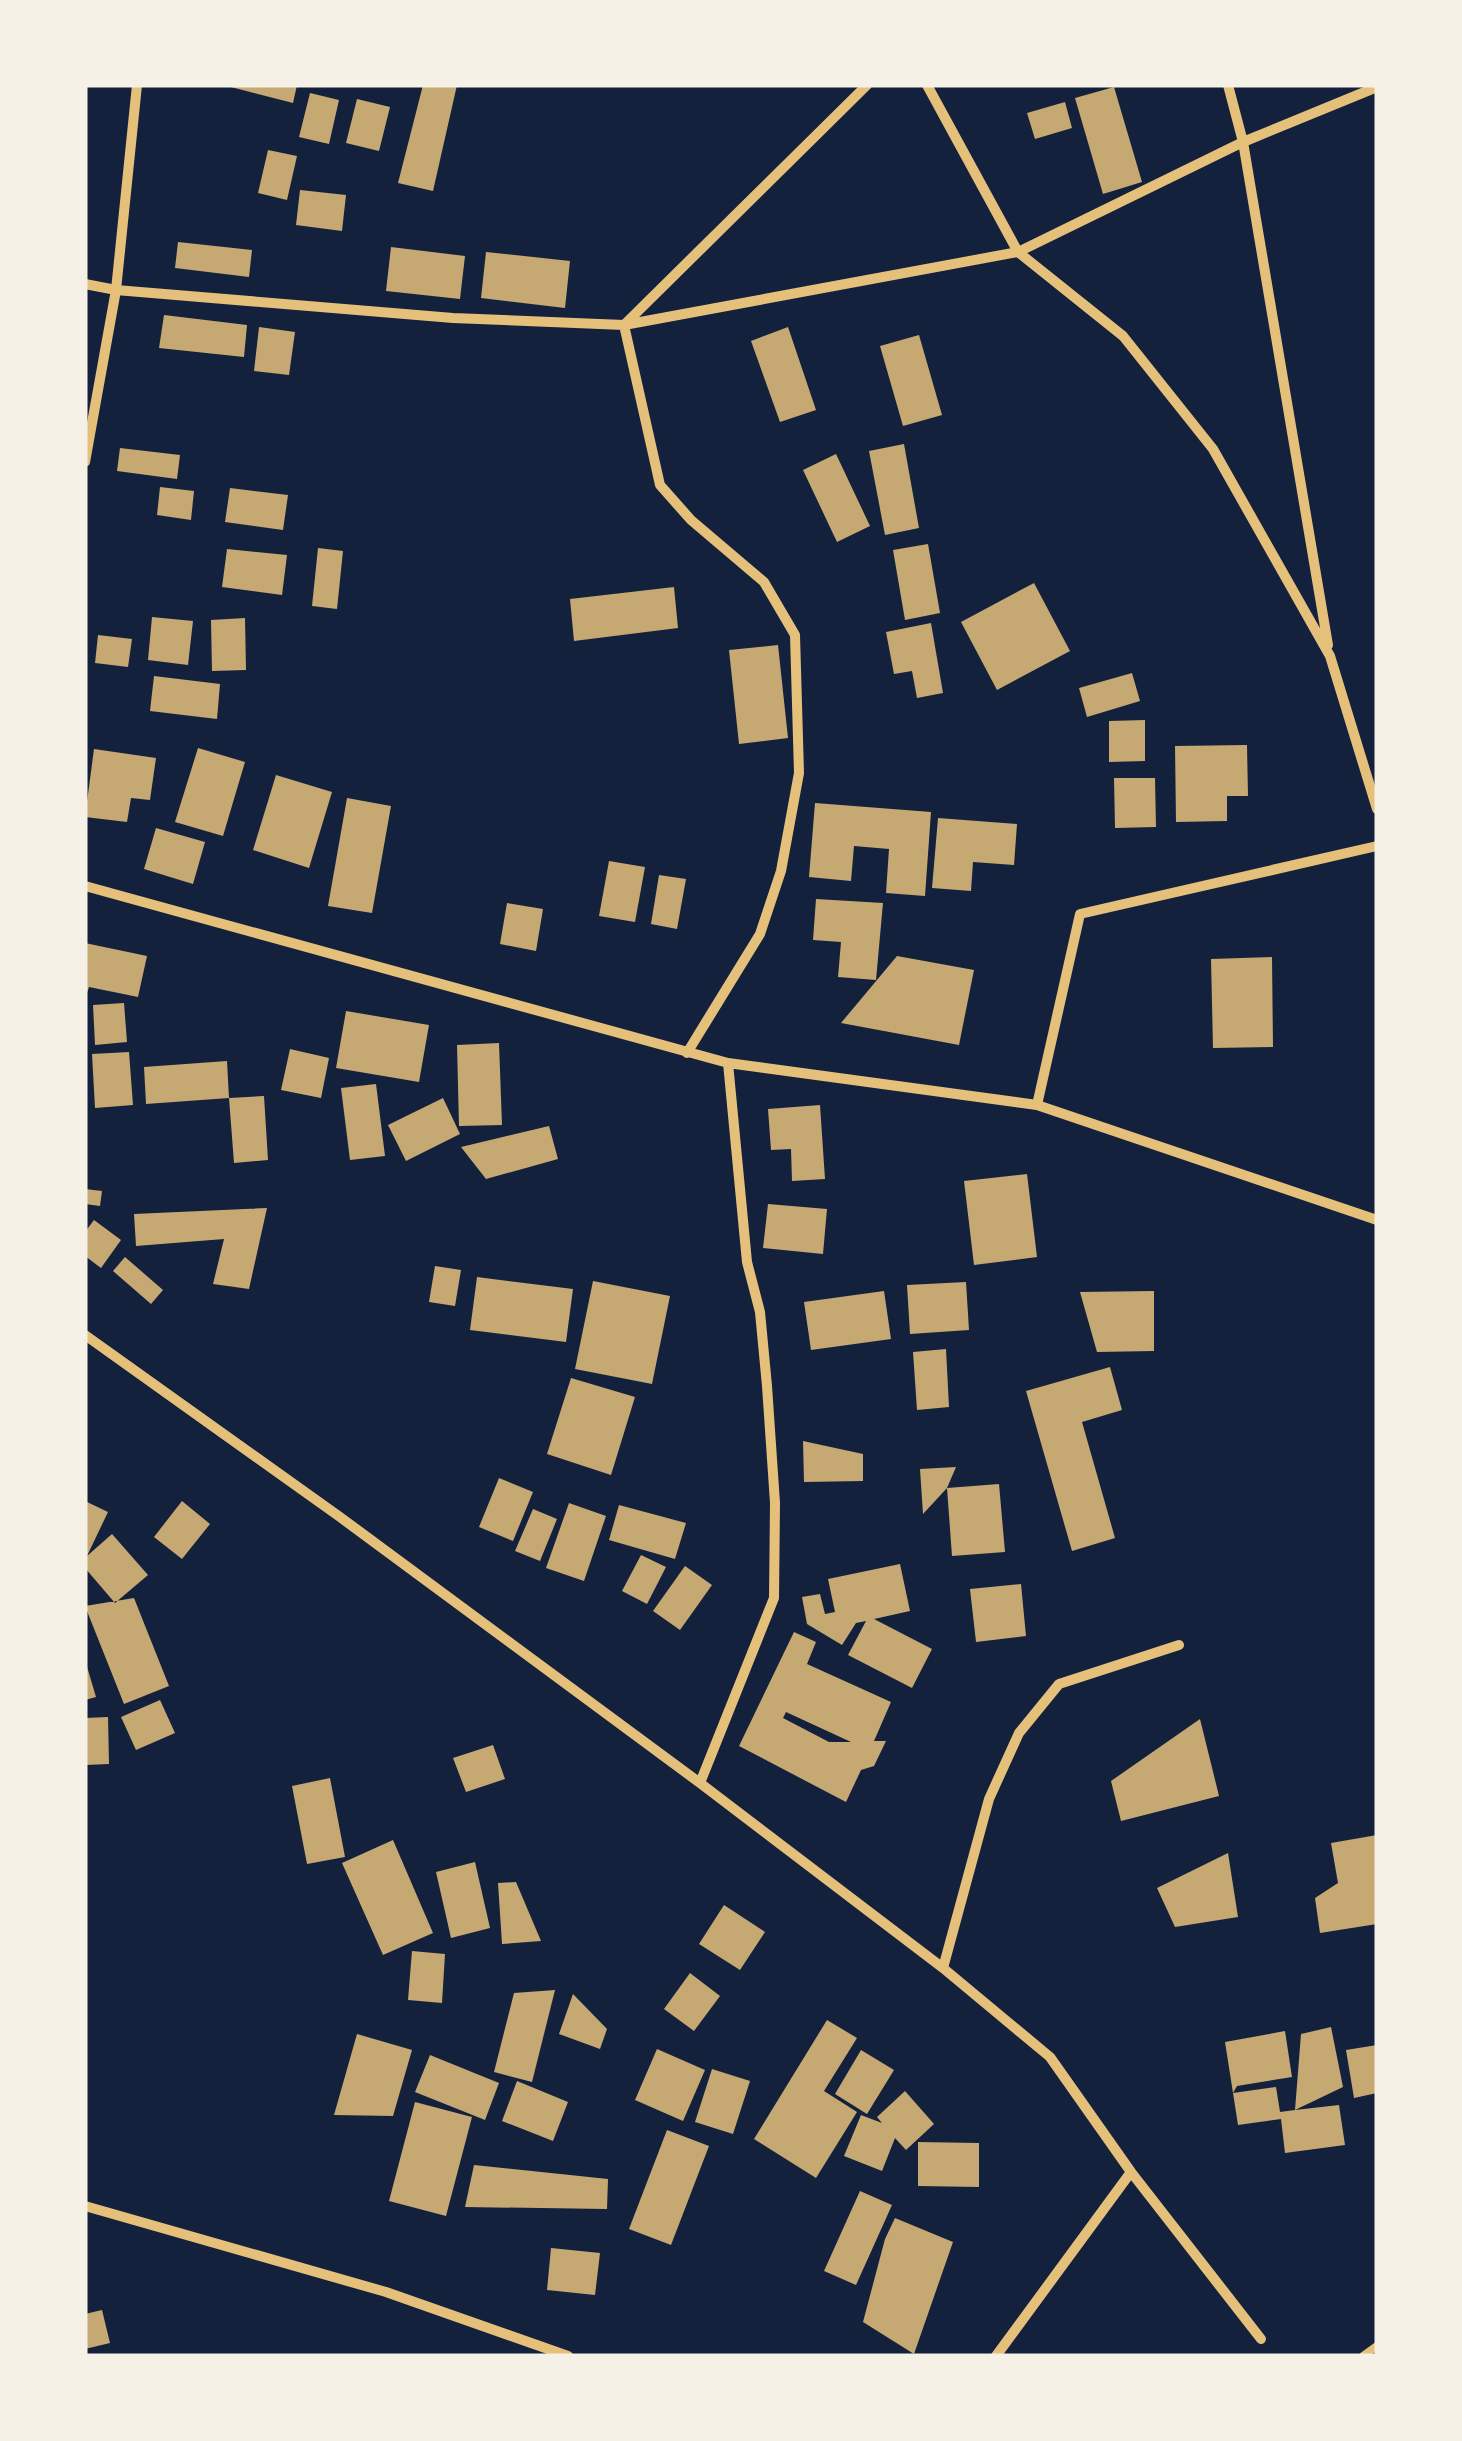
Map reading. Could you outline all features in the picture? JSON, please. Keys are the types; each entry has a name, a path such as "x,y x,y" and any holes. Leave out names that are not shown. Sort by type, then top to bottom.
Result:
{"street":[{"path":"85,462 116,290 137,85"},
{"path":"624,326 866,85"},
{"path":"927,85 1018,252 1123,336 1213,449 1330,656"},
{"path":"1228,85 1242,142 1330,656 1377,809"},
{"path":"85,284 116,290 452,318 624,326 1018,252 1242,142 1377,87"},
{"path":"624,326 660,486 691,520 764,582 794,634 799,773 781,871 760,934 687,1052"},
{"path":"1037,1105 1080,914 1377,846"},
{"path":"85,886 728,1064 1037,1105 1377,1220"},
{"path":"700,1783 774,1598 775,1502 767,1386 760,1312 747,1262 728,1064"},
{"path":"85,1335 340,1517 700,1783 943,1968 1050,2057 1131,2172 1260,2339"},
{"path":"943,1968 989,1799 1018,1732 1059,1684 1179,1645"},
{"path":"996,2356 1131,2172"},
{"path":"85,2206 386,2292 568,2356"}],"lane":[{"path":"1363,2356 1377,2346"}],"building":[{"path":"223,85 297,85 293,103"},
{"path":"423,85 457,85 433,191 398,183"},
{"path":"1114,87 1142,182 1103,194 1075,98"},
{"path":"310,93 339,100 329,144 299,137"},
{"path":"357,99 390,107 379,151 346,143"},
{"path":"1065,102 1072,128 1035,139 1027,113"},
{"path":"268,150 297,156 287,200 258,193"},
{"path":"300,190 346,195 342,231 296,225"},
{"path":"178,242 252,250 249,277 175,268"},
{"path":"391,247 465,256 460,299 386,291"},
{"path":"486,252 570,261 565,308 481,298"},
{"path":"164,315 247,325 244,357 159,348"},
{"path":"259,327 295,332 289,375 254,371"},
{"path":"788,327 816,410 780,422 751,341"},
{"path":"919,335 942,415 903,426 880,346"},
{"path":"904,444 919,528 885,535 869,451"},
{"path":"120,448 180,455 177,479 117,471"},
{"path":"836,454 870,526 837,542 803,470"},
{"path":"160,487 194,491 191,520 157,515"},
{"path":"230,488 288,495 283,530 225,522"},
{"path":"928,544 940,613 905,620 893,550"},
{"path":"318,548 343,551 337,609 312,606"},
{"path":"227,549 287,555 282,595 222,587"},
{"path":"1034,583 1070,651 997,690 961,622"},
{"path":"674,587 678,628 574,641 570,599"},
{"path":"152,617 193,621 188,665 148,660"},
{"path":"245,618 246,670 212,671 211,620"},
{"path":"931,623 943,693 917,698 912,671 894,674 886,632"},
{"path":"98,635 132,639 128,667 95,663"},
{"path":"778,645 788,738 739,744 729,650"},
{"path":"1132,673 1140,701 1087,717 1079,688"},
{"path":"154,676 220,684 217,719 150,711"},
{"path":"1145,720 1145,761 1109,762 1109,721"},
{"path":"1247,745 1248,796 1227,796 1227,821 1176,822 1175,746"},
{"path":"198,748 245,762 223,836 175,822"},
{"path":"94,749 156,758 150,800 131,798 127,822 85,817"},
{"path":"276,775 332,792 309,868 253,850"},
{"path":"1114,778 1155,778 1156,827 1115,828"},
{"path":"347,798 391,806 372,913 328,906"},
{"path":"815,803 931,812 925,896 886,893 889,849 854,846 851,881 809,877"},
{"path":"938,818 1017,824 1014,865 973,862 971,891 932,888"},
{"path":"156,828 205,842 193,884 144,869"},
{"path":"609,861 645,867 635,922 599,916"},
{"path":"659,875 686,879 677,929 651,924"},
{"path":"816,899 883,903 876,980 838,977 841,942 813,940"},
{"path":"507,903 543,909 536,951 500,944"},
{"path":"85,943 147,956 138,997 89,987 85,999"},
{"path":"897,956 974,970 959,1045 841,1023"},
{"path":"1272,957 1273,1047 1213,1048 1211,959"},
{"path":"124,1003 127,1042 95,1045 93,1005"},
{"path":"346,1011 429,1025 419,1082 336,1068"},
{"path":"499,1043 502,1125 459,1126 457,1045"},
{"path":"290,1049 329,1058 321,1098 281,1090"},
{"path":"129,1052 133,1105 95,1108 92,1054"},
{"path":"227,1061 229,1098 146,1104 144,1067"},
{"path":"376,1084 385,1156 350,1160 341,1088"},
{"path":"264,1096 268,1160 234,1163 229,1098"},
{"path":"443,1098 460,1134 406,1161 388,1125"},
{"path":"820,1105 825,1179 792,1181 791,1149 771,1150 768,1109"},
{"path":"549,1126 558,1159 486,1179 461,1147"},
{"path":"1027,1174 1037,1257 974,1265 964,1181"},
{"path":"85,1189 102,1191 100,1206 85,1204"},
{"path":"768,1204 827,1209 823,1254 763,1248"},
{"path":"267,1208 249,1289 213,1284 224,1239 136,1246 134,1214"},
{"path":"94,1220 121,1240 101,1268 85,1256 85,1232"},
{"path":"125,1257 163,1290 151,1304 113,1271"},
{"path":"435,1266 461,1270 455,1306 429,1302"},
{"path":"477,1277 573,1289 566,1342 470,1330"},
{"path":"593,1281 670,1296 652,1384 575,1369"},
{"path":"966,1282 969,1330 910,1334 907,1285"},
{"path":"884,1291 891,1339 811,1350 804,1302"},
{"path":"1154,1291 1154,1351 1097,1352 1080,1292"},
{"path":"946,1349 949,1407 917,1410 913,1352"},
{"path":"1110,1367 1122,1410 1082,1422 1115,1538 1072,1551 1026,1391"},
{"path":"571,1378 635,1397 611,1475 547,1454"},
{"path":"803,1441 863,1454 863,1481 804,1482"},
{"path":"956,1467 947,1488 923,1514 920,1469"},
{"path":"499,1478 533,1492 513,1541 479,1527"},
{"path":"999,1484 1005,1552 952,1556 947,1488"},
{"path":"85,1501 108,1512 87,1556 112,1534 148,1575 115,1603 85,1568"},
{"path":"182,1501 210,1524 182,1559 154,1537"},
{"path":"569,1503 606,1516 584,1581 546,1568"},
{"path":"619,1505 686,1523 675,1559 609,1540"},
{"path":"533,1509 557,1519 540,1561 515,1551"},
{"path":"641,1555 666,1567 647,1604 622,1591"},
{"path":"900,1564 910,1611 874,1619 932,1649 912,1688 848,1655 866,1621 856,1623 842,1645 807,1624 802,1597 820,1594 825,1614 835,1612 828,1579"},
{"path":"685,1566 712,1585 680,1630 653,1611"},
{"path":"1021,1584 1026,1636 976,1642 970,1589"},
{"path":"134,1598 169,1686 124,1704 85,1606"},
{"path":"794,1632 816,1642 807,1664 891,1702 874,1741 886,1741 874,1766 861,1770 846,1802 739,1746","holes":["786,1712 851,1742 829,1742 783,1718"]},
{"path":"85,1660 96,1697 85,1700"},
{"path":"160,1700 175,1733 136,1750 121,1717"},
{"path":"108,1717 109,1764 85,1765 85,1718"},
{"path":"1200,1719 1219,1796 1121,1821 1111,1781"},
{"path":"493,1745 505,1779 466,1792 453,1758"},
{"path":"330,1778 345,1857 307,1864 292,1786"},
{"path":"1377,1835 1377,1924 1320,1933 1315,1898 1338,1883 1331,1843"},
{"path":"393,1840 433,1933 383,1955 342,1863"},
{"path":"1228,1853 1238,1917 1175,1927 1157,1888"},
{"path":"475,1862 490,1928 451,1938 436,1872"},
{"path":"516,1882 541,1941 502,1944 498,1883"},
{"path":"724,1905 765,1932 740,1970 699,1944"},
{"path":"412,1951 445,1954 442,2003 408,2000"},
{"path":"690,1973 720,1996 694,2031 664,2009"},
{"path":"555,1990 532,2082 494,2072 514,1993"},
{"path":"573,1994 607,2029 600,2049 559,2034"},
{"path":"827,2020 857,2038 824,2091 857,2112 816,2178 754,2139"},
{"path":"1331,2027 1343,2087 1295,2110 1301,2034"},
{"path":"1285,2031 1292,2077 1237,2086 1233,2093 1225,2042"},
{"path":"357,2034 412,2050 393,2116 334,2115"},
{"path":"1377,2045 1377,2093 1354,2098 1346,2050"},
{"path":"657,2049 705,2070 683,2121 635,2100"},
{"path":"861,2050 894,2070 867,2114 835,2094"},
{"path":"430,2055 499,2083 485,2120 415,2092"},
{"path":"712,2069 750,2081 733,2134 695,2122"},
{"path":"517,2081 568,2102 553,2141 502,2121"},
{"path":"1276,2087 1280,2112 1339,2105 1345,2145 1285,2153 1281,2119 1238,2125 1233,2093"},
{"path":"905,2091 934,2124 906,2150 895,2138 882,2171 844,2156 861,2115 882,2123 877,2117"},
{"path":"415,2102 472,2117 446,2216 389,2201"},
{"path":"667,2130 709,2146 671,2245 629,2229"},
{"path":"918,2142 979,2143 979,2187 918,2186"},
{"path":"474,2165 608,2179 607,2209 465,2207"},
{"path":"860,2191 892,2205 856,2285 824,2271"},
{"path":"895,2218 953,2242 914,2354 863,2322 885,2239"},
{"path":"551,2248 600,2253 595,2295 547,2290"},
{"path":"102,2310 110,2343 85,2349 85,2314"}]}
